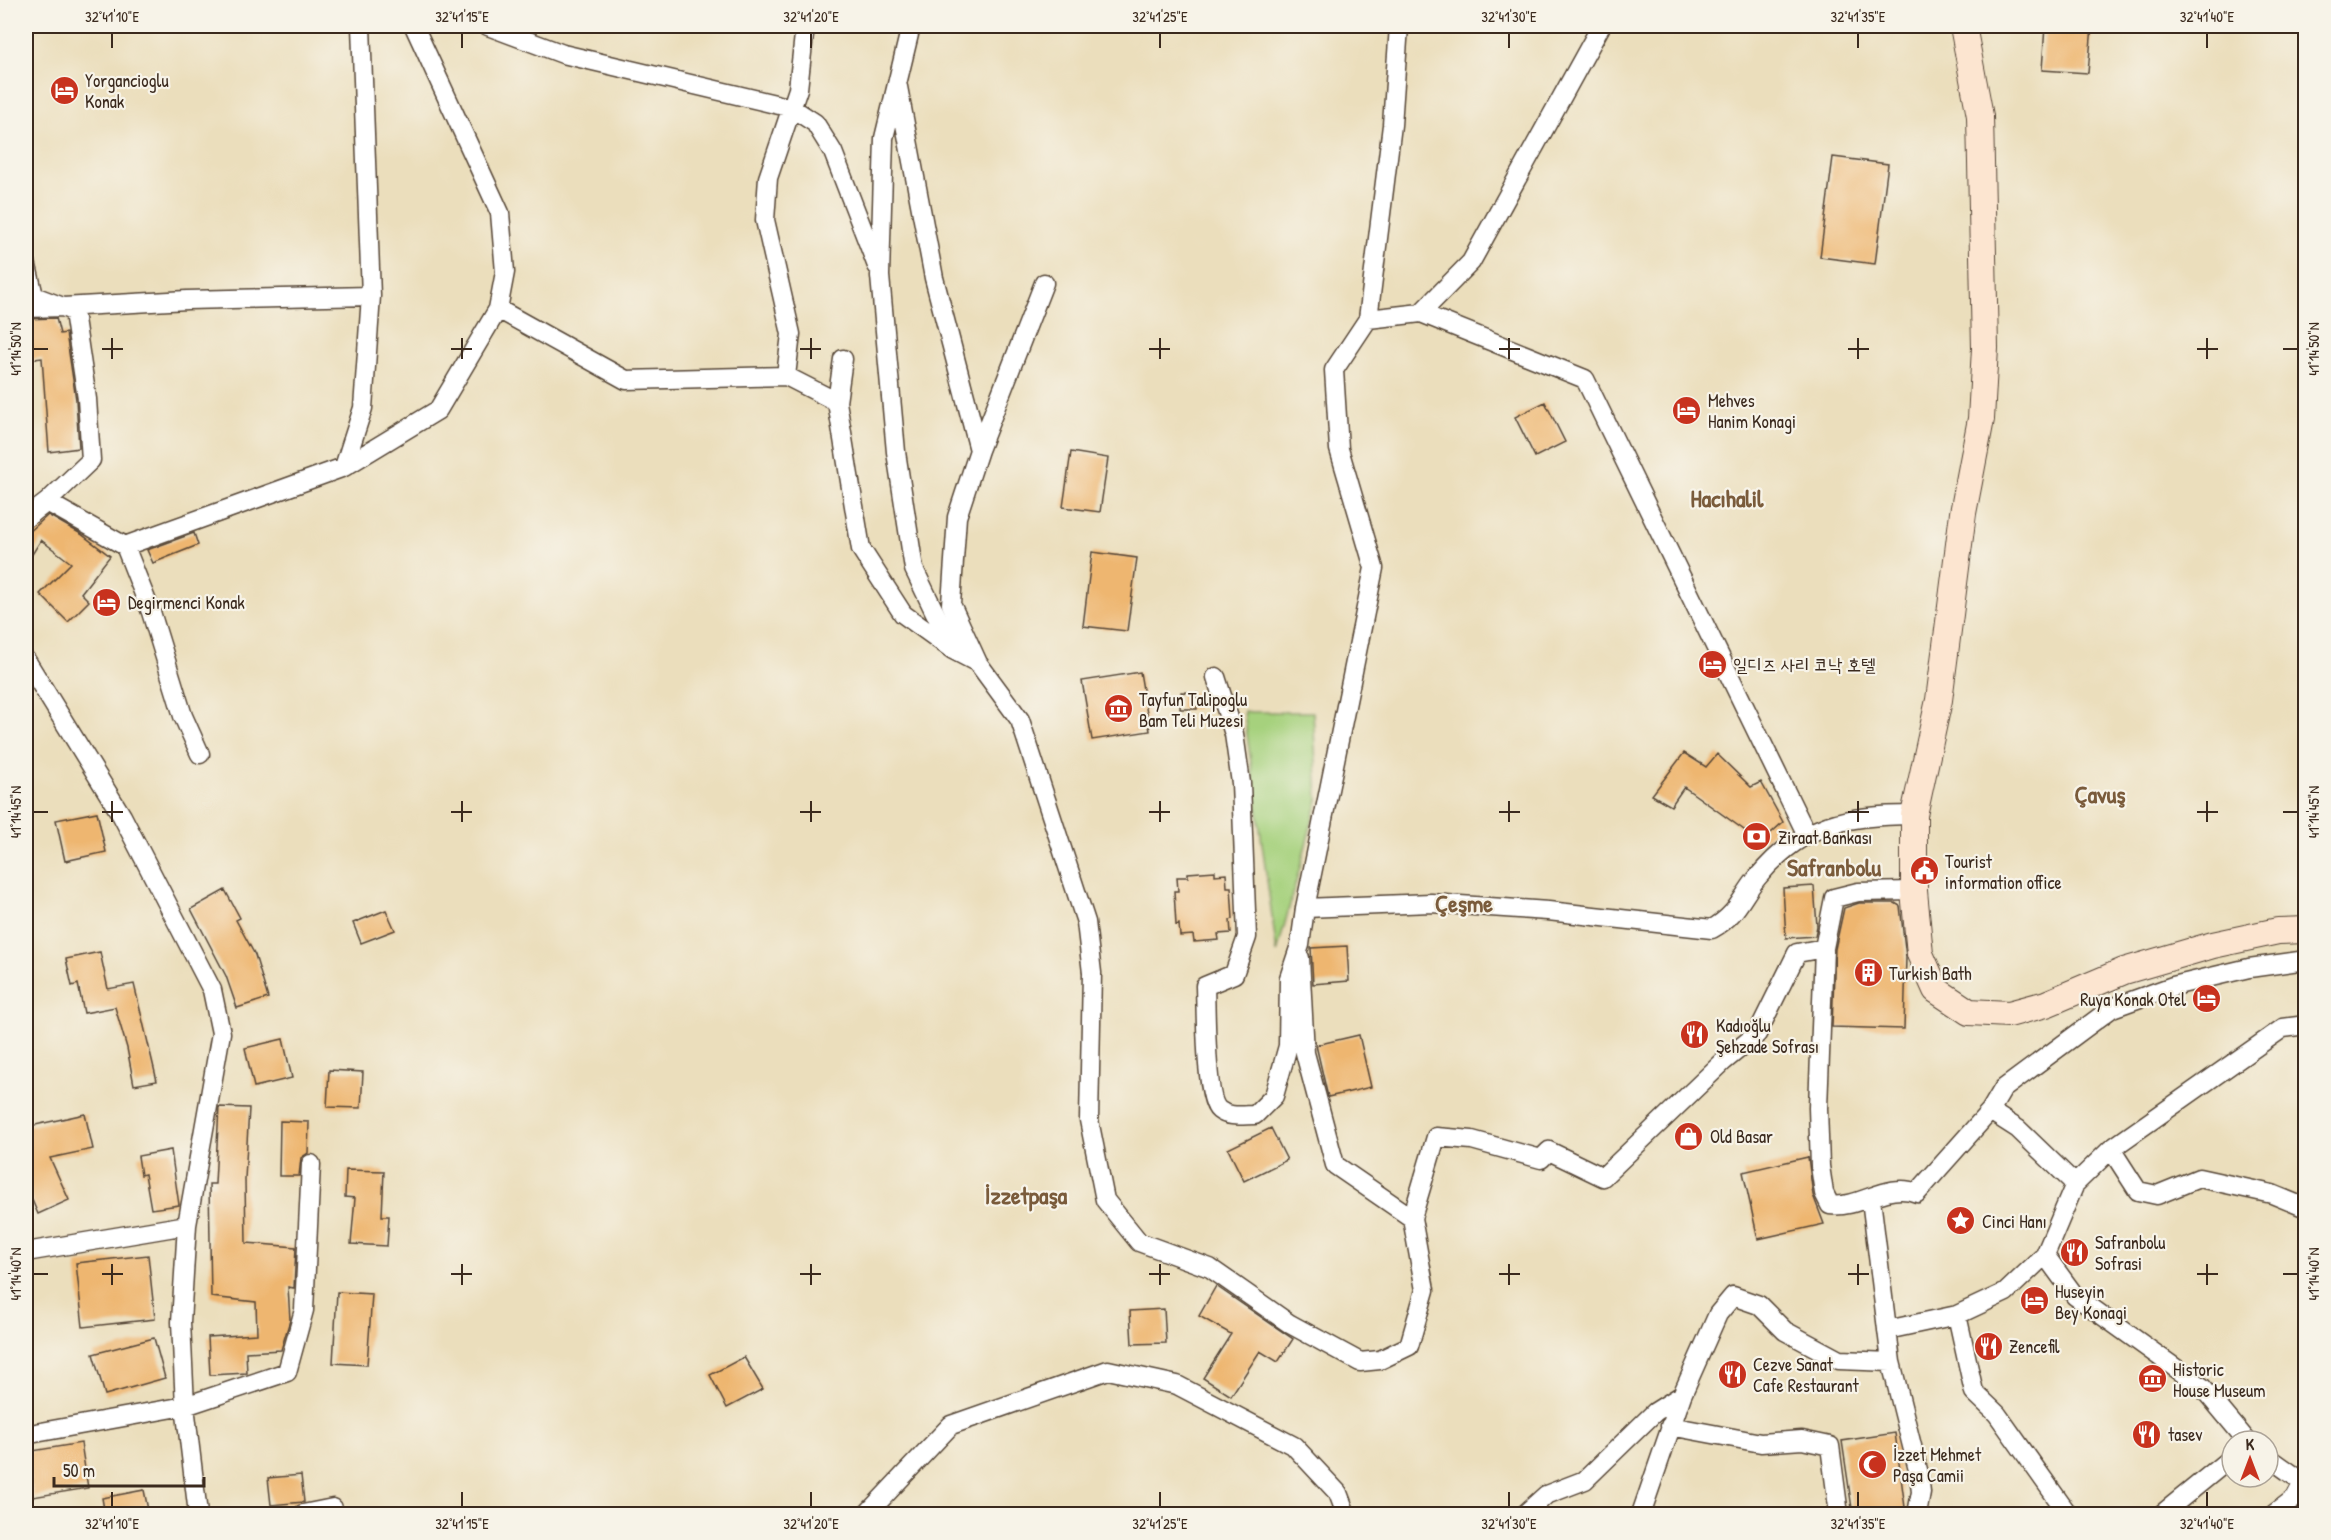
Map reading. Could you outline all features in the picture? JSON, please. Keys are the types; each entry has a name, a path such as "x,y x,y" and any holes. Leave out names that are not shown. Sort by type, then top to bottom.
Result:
{"main road":[{"path":"1963,26 1980,116 1985,348 1982,407 1963,513 1939,700 1914,815 1914,891 1920,954 1936,990 1969,1012 2009,1014 2046,1004 2124,971 2213,945 2278,931 2306,930"}],"street":[{"path":"344,467 363,408 371,296 361,26"},
{"path":"125,546 344,467 438,410 498,309 504,272 500,213 414,26"},
{"path":"488,26 563,54 792,108 815,123 833,152 880,276"},
{"path":"786,376 791,334 765,220 768,177 798,89 805,26"},
{"path":"911,26 896,79 884,138 880,276 896,452 914,569 953,650"},
{"path":"1399,26 1392,125 1368,319 1334,370 1339,449 1374,568 1305,908 1300,945 1305,1053 1335,1166 1412,1218"},
{"path":"1421,313 1471,262 1601,26"},
{"path":"896,79 934,278 979,450"},
{"path":"26,262 34,296 74,312 87,399 91,460 47,502 26,518"},
{"path":"1044,283 979,450 957,517 951,604 978,663 1020,720 1086,922 1092,973 1089,1120 1105,1200 1139,1242 1210,1268 1290,1324 1360,1362 1380,1360 1409,1346 1425,1290 1412,1218 1436,1137 1472,1140 1541,1159 1549,1151 1603,1177 1724,1060 1757,1034 1797,953 1824,948"},
{"path":"26,308 188,300 371,296"},
{"path":"498,309 626,380 786,376 837,402"},
{"path":"1368,319 1421,313 1585,379 1806,833"},
{"path":"843,359 837,402 861,549 903,614 953,650 978,663"},
{"path":"47,502 125,546 151,612 183,716 200,754"},
{"path":"26,660 122,816 212,990 221,1033 188,1225 181,1322 185,1406 198,1515"},
{"path":"1216,678 1234,734 1241,783 1247,937 1234,974 1205,986 1210,1092 1217,1109 1228,1116 1255,1115 1274,1096 1288,1046 1289,978 1300,945"},
{"path":"1305,908 1431,903 1559,912 1712,929 1729,920 1756,879 1781,851 1806,833 1833,823 1892,815 1914,815"},
{"path":"1914,891 1858,892 1834,898 1824,948 1818,1108 1824,1193 1830,1205 1843,1207 1896,1190 1917,1193 1990,1110 2003,1089 2112,1008 2173,986 2249,968 2306,960"},
{"path":"1887,1330 1957,1315 2006,1292 2045,1255 2076,1184 2111,1149 2283,1028 2306,1025"},
{"path":"1990,1110 2018,1129 2076,1184"},
{"path":"2111,1149 2138,1191 2157,1196 2199,1178 2272,1194 2306,1208"},
{"path":"26,1432 30,1434 185,1406 286,1372 304,1310 311,1164"},
{"path":"1871,1199 1892,1362 1919,1474 1921,1492 1917,1515"},
{"path":"26,1252 188,1225"},
{"path":"2045,1255 2075,1296 2202,1387 2237,1429"},
{"path":"1641,1515 1682,1395 1718,1314 1733,1296 1759,1305 1785,1331 1839,1360 1892,1362"},
{"path":"1957,1315 1974,1392 1996,1414 2068,1515"},
{"path":"867,1515 951,1425 1108,1370 1177,1385 1294,1446 1338,1493 1346,1515"},
{"path":"1525,1515 1546,1495 1585,1480 1655,1412 1682,1395"},
{"path":"1671,1426 1761,1443 1802,1440 1830,1446 1838,1507 1835,1515"},
{"path":"2274,1515 2295,1498 2304,1480 2280,1465"},
{"path":"2162,1515 2220,1467"},
{"path":"303,1515 333,1508"}],"green space":[{"path":"1244,712 1313,712 1318,800 1277,953"}],"building":[{"path":"2045,26 2092,26 2088,73 2042,70"},
{"path":"1833,157 1888,164 1875,264 1820,257"},
{"path":"56,318 60,334 66,333 76,400 79,448 49,452 42,358 26,360 26,319"},
{"path":"1545,402 1565,442 1535,457 1515,417"},
{"path":"1071,452 1108,458 1100,512 1063,507"},
{"path":"48,515 81,534 110,556 81,593 89,601 68,622 40,594 71,563 41,540 26,564 26,535"},
{"path":"194,533 198,545 153,563 147,550"},
{"path":"1092,552 1137,558 1127,631 1083,626"},
{"path":"1140,672 1150,731 1092,740 1082,681"},
{"path":"1181,692 1197,693 1197,709 1180,709"},
{"path":"1684,753 1706,767 1717,754 1751,787 1761,782 1783,822 1761,842 1684,787 1671,806 1652,795"},
{"path":"97,812 106,852 65,861 56,820"},
{"path":"1215,871 1215,875 1226,874 1227,887 1231,887 1233,919 1230,920 1231,933 1218,934 1219,940 1194,942 1193,935 1180,936 1179,924 1176,925 1174,891 1178,891 1177,877 1188,877 1188,873"},
{"path":"1814,886 1817,926 1815,936 1786,938 1783,888"},
{"path":"225,890 240,918 236,920 255,955 268,998 237,1008 226,976 191,909"},
{"name":"Turkish Bath","path":"1859,903 1895,903 1900,906 1906,957 1904,1029 1832,1027 1835,949 1844,908"},
{"path":"386,910 395,930 361,943 353,923"},
{"path":"1347,946 1349,981 1313,984 1311,948"},
{"path":"100,952 108,989 134,984 157,1081 134,1085 127,1048 115,1007 84,1013 78,984 72,986 66,959"},
{"path":"1359,1035 1371,1087 1328,1097 1316,1045"},
{"path":"283,1039 292,1078 254,1087 245,1048"},
{"path":"329,1070 363,1072 361,1108 327,1107"},
{"path":"219,1107 249,1108 245,1179 246,1243 296,1247 294,1288 288,1287 290,1320 281,1350 246,1352 247,1373 210,1375 208,1337 257,1334 256,1302 211,1297 209,1184 215,1184"},
{"path":"85,1114 93,1149 50,1158 69,1200 38,1214 26,1186 26,1127"},
{"path":"280,1121 309,1122 308,1153 301,1158 299,1176 279,1176"},
{"path":"1271,1128 1287,1160 1244,1181 1228,1149"},
{"path":"171,1150 179,1205 151,1209 145,1174 141,1175 138,1156"},
{"path":"1808,1157 1813,1195 1824,1224 1758,1239 1743,1172"},
{"path":"346,1170 384,1171 382,1216 389,1216 387,1246 351,1244 355,1198 345,1197"},
{"path":"148,1255 155,1319 83,1327 76,1263"},
{"path":"1216,1286 1293,1339 1278,1362 1260,1351 1231,1396 1203,1378 1231,1334 1199,1316"},
{"path":"337,1292 372,1294 367,1365 333,1363"},
{"path":"1164,1309 1166,1343 1132,1344 1130,1311"},
{"path":"154,1338 165,1378 105,1395 93,1354"},
{"path":"744,1357 763,1389 727,1408 710,1375"},
{"name":"İzzet Mehmet Paşa Camii","path":"1895,1433 1906,1515 1853,1515 1842,1441"},
{"path":"81,1443 88,1488 33,1497 26,1452"},
{"path":"301,1475 304,1502 271,1505 268,1478"},
{"path":"144,1490 149,1515 105,1515 102,1498"}],"place":[{"name":"Yorgancioglu Konak","path":"64,90"},
{"name":"Mehves Hanim Konagi","path":"1687,410"},
{"name":"Degirmenci Konak","path":"107,602"},
{"name":"일디즈 사리 코낙 호텔","path":"1712,664"},
{"name":"Tayfun Talipoglu Bam Teli Muzesi","path":"1118,709"},
{"name":"Ziraat Bankası","path":"1757,837"},
{"name":"Tourist information office","path":"1924,871"},
{"name":"Turkish Bath","path":"1868,973"},
{"name":"Ruya Konak Otel","path":"2207,999"},
{"name":"Kadıoğlu Şehzade Sofrası","path":"1695,1035"},
{"name":"Old Basar","path":"1689,1136"},
{"name":"Cinci Hanı","path":"1961,1221"},
{"name":"Safranbolu Sofrasi","path":"2074,1252"},
{"name":"Huseyin Bey Konagi","path":"2034,1301"},
{"name":"Zencefil","path":"1988,1346"},
{"name":"Cezve Sanat Cafe Restaurant","path":"1732,1374"},
{"name":"Historic House Museum","path":"2152,1379"},
{"name":"tasev","path":"2147,1434"},
{"name":"İzzet Mehmet Paşa Camii","path":"1872,1464"}],"district":[{"name":"Hacıhalil","path":"1727,498"},
{"name":"Çavuş","path":"2100,794"},
{"name":"Safranbolu","path":"1834,867"},
{"name":"Çeşme","path":"1464,903"},
{"name":"İzzetpaşa","path":"1026,1195"}]}
